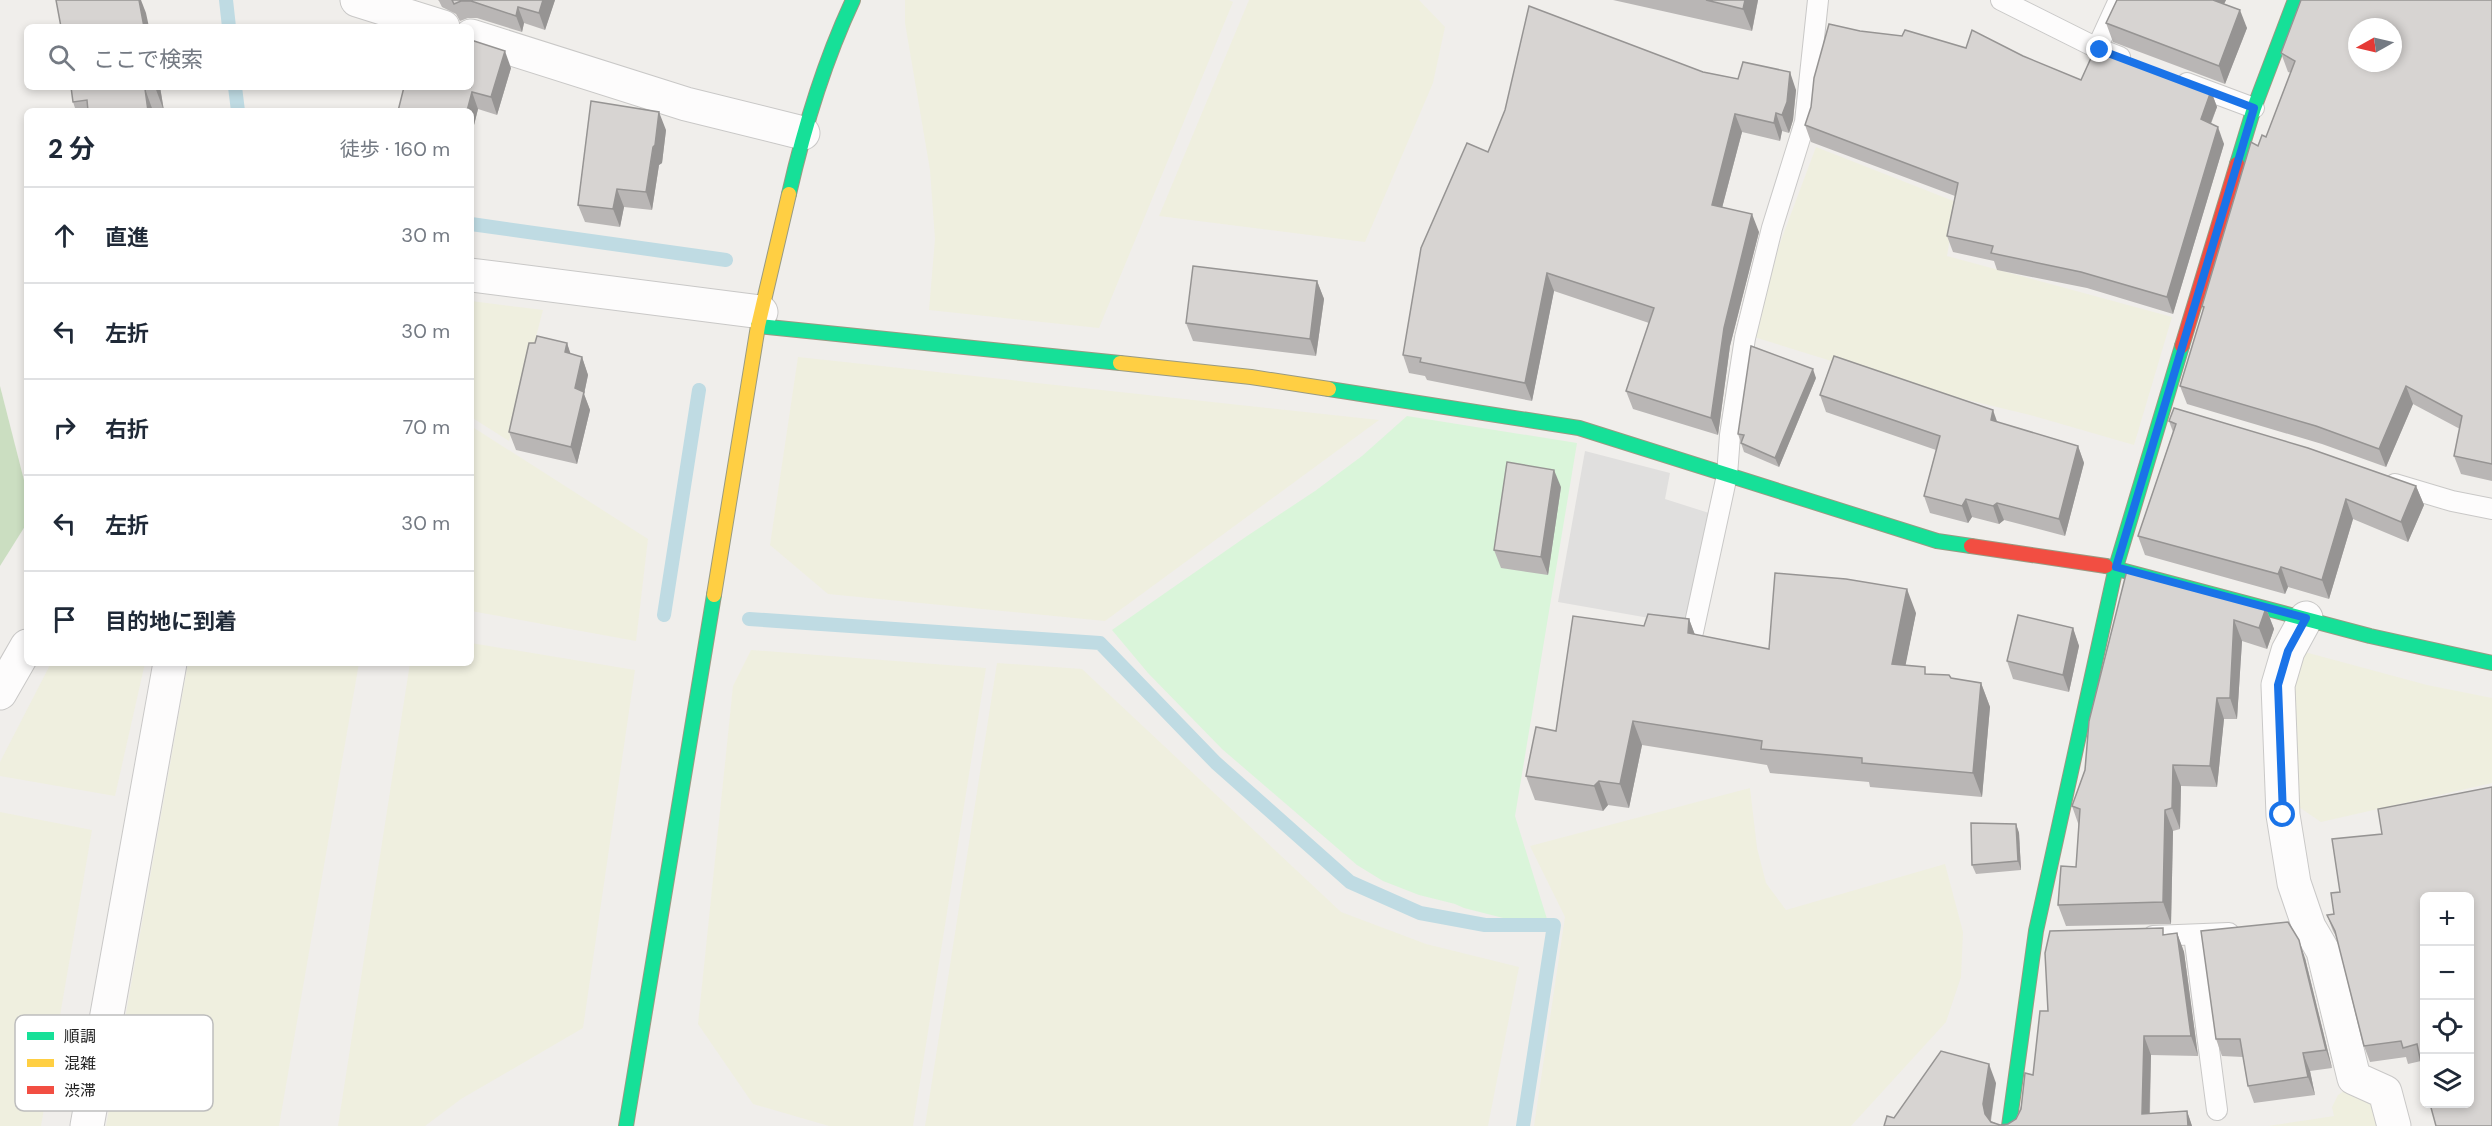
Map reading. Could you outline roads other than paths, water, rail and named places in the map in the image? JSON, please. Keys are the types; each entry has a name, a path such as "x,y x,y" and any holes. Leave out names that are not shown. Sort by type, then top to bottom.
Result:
{"street":[{"path":"357,0 433,24"},
{"path":"626,1126 759,319 803,133 841,26 853,0"},
{"path":"2009,1126 2036,931 2116,567 2254,108 2295,0"},
{"path":"474,37 686,104 803,133"},
{"path":"474,275 759,319 1251,377 1579,428 1937,541 2116,567 2370,636 2492,663"},
{"path":"2306,618 2288,651 2278,685 2283,815 2294,883 2297,928 2323,951 2354,1078 2385,1092 2394,1126"},
{"path":"0,693 24,651"},
{"path":"107,1015 169,666"},
{"path":"87,1126 90,1111"}],"lane":[{"path":"1653,626 1693,632 1727,475 1730,435 1745,338 1772,228 1804,122 1818,0"},
{"path":"2001,0 2097,48 2133,62"},
{"path":"2097,48 2119,0"},
{"path":"2166,75 2254,108"},
{"path":"2164,410 2186,417"},
{"path":"2373,476 2423,494 2492,508"},
{"path":"2036,931 2057,938"},
{"path":"2139,936 2250,931"},
{"path":"2194,935 2217,1110"}],"waterway":[{"path":"226,0 229,24"},
{"path":"235,90 238,108"},
{"path":"474,224 726,260"},
{"path":"664,615 699,390"},
{"path":"749,619 1100,643 1216,763 1350,882 1420,913 1485,925 1554,925 1523,1126"}]}
